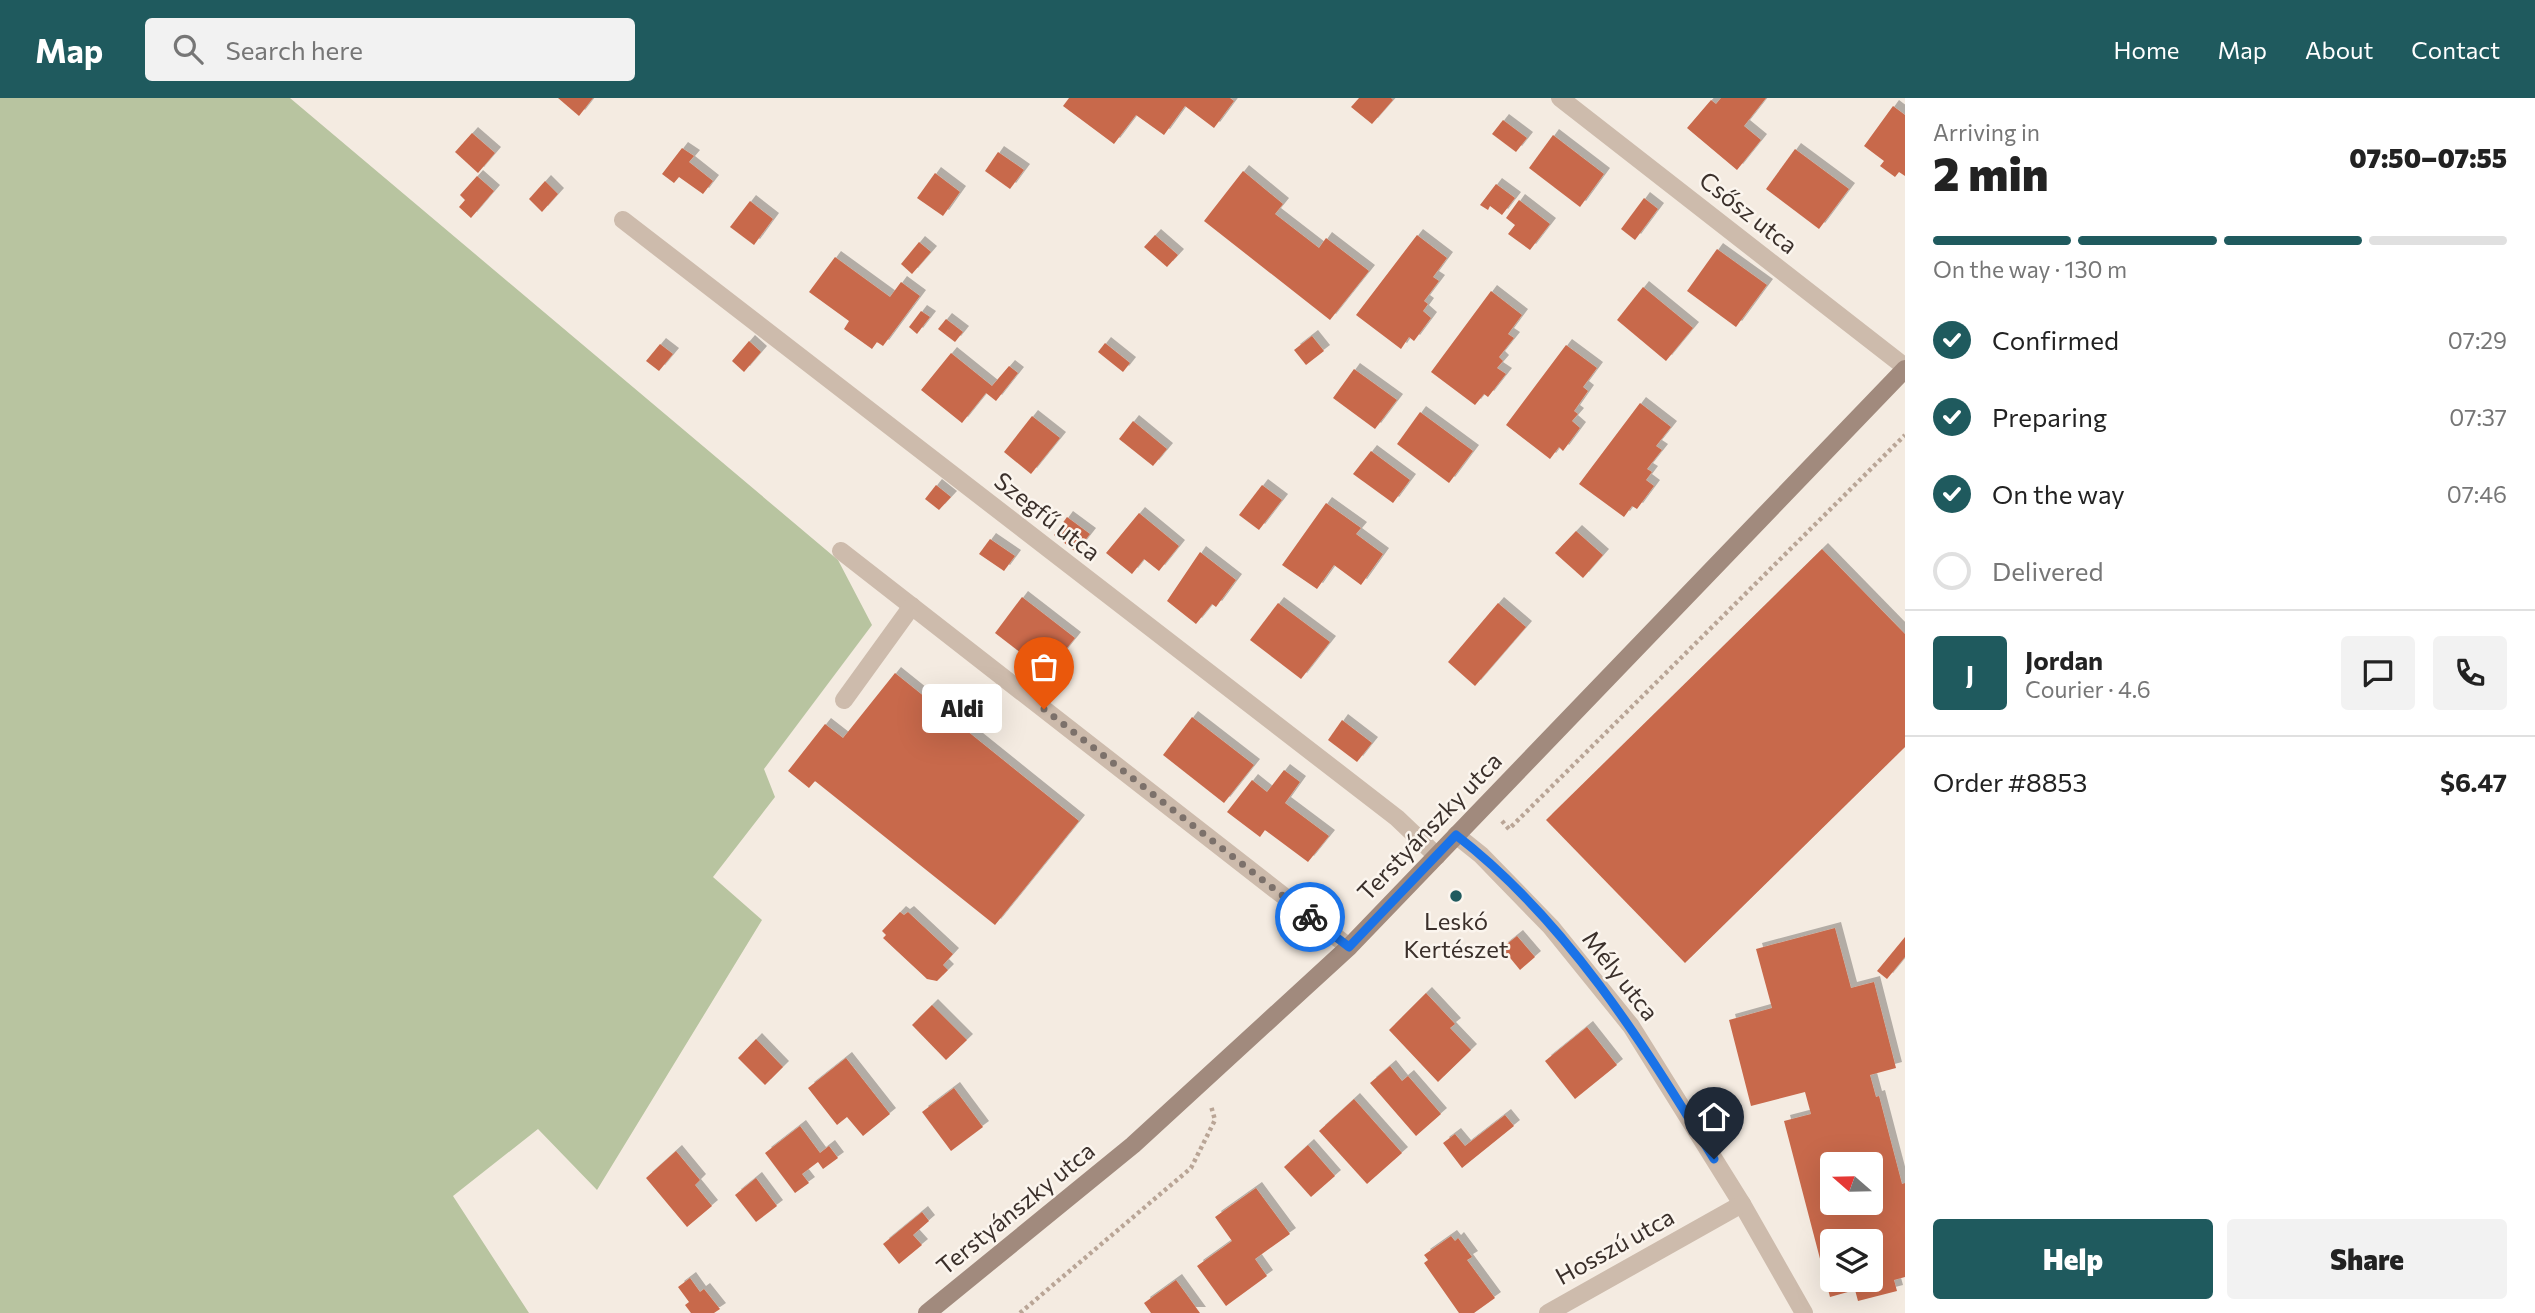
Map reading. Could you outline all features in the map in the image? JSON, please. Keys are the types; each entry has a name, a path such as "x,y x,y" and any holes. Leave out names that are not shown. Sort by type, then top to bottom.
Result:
{"main road":[{"name":"Terstyánszky utca","path":"926,1313 1124,1153 1349,947 1905,368"}],"street":[{"name":"Csősz utca","path":"1560,98 1905,368"},
{"name":"Szegfű utca","path":"623,220 1397,818 1437,856"},
{"path":"841,551 1349,947"},
{"path":"844,699 912,606"},
{"name":"Mély utca","path":"1456,835 1481,855 1551,927 1631,1026 1742,1204 1804,1313"},
{"name":"Hosszú utca","path":"1548,1313 1742,1204"}],"path":[{"path":"1509,829 1905,435"},
{"path":"1020,1313 1191,1168 1215,1120 1204,1082"}],"green space":[{"path":"0,98 290,98 838,560 872,625 764,769 775,797 713,877 762,920 597,1190 538,1129 453,1196 529,1313 0,1313"}],"building":[{"path":"558,98 593,98 579,116"},
{"path":"1069,98 1230,98 1234,101 1214,128 1185,106 1164,135 1136,115 1114,144 1063,106"},
{"path":"1359,98 1393,100 1372,124 1351,107"},
{"path":"1721,98 1766,98 1744,126 1761,140 1737,170 1687,128 1711,100 1716,104"},
{"path":"1893,106 1905,115 1905,176 1899,172 1895,177 1880,166 1884,161 1864,146"},
{"path":"1503,120 1527,138 1516,152 1492,134"},
{"path":"472,133 495,153 478,173 455,152"},
{"path":"1553,135 1604,174 1580,207 1529,168"},
{"path":"682,148 694,156 689,162 713,181 703,194 679,177 674,183 662,174"},
{"path":"1795,149 1849,189 1819,229 1766,189"},
{"path":"998,152 1024,170 1010,189 985,171"},
{"path":"1243,171 1283,204 1275,214 1319,248 1326,238 1369,271 1330,320 1204,221"},
{"path":"935,173 960,192 943,216 917,198"},
{"path":"477,176 494,191 471,218 459,207 465,200 460,195"},
{"path":"545,181 558,194 542,212 529,199"},
{"path":"1496,184 1515,198 1502,215 1490,206 1488,210 1480,205"},
{"path":"1644,198 1658,209 1635,240 1621,229"},
{"path":"1519,200 1550,224 1530,250 1508,234 1515,225 1506,218"},
{"path":"750,201 773,219 754,245 730,227"},
{"path":"1155,235 1178,255 1167,267 1144,247"},
{"path":"1417,235 1447,258 1433,277 1439,281 1424,301 1428,304 1423,311 1431,318 1414,341 1409,337 1401,349 1356,315"},
{"path":"919,242 931,252 912,274 901,264"},
{"path":"1717,249 1767,285 1736,327 1687,291"},
{"path":"835,257 890,297 901,282 920,296 883,346 877,342 872,349 844,329 849,321 809,292"},
{"path":"1643,287 1693,328 1666,361 1617,320"},
{"path":"1491,291 1522,315 1508,334 1514,338 1499,357 1503,361 1497,368 1506,374 1488,397 1484,394 1475,405 1431,372"},
{"path":"921,311 930,317 917,334 909,327"},
{"path":"946,319 963,332 955,342 938,329"},
{"path":"1312,336 1324,351 1306,365 1294,350"},
{"path":"749,341 761,352 744,372 732,361"},
{"path":"1105,343 1130,363 1123,372 1098,352"},
{"path":"660,344 673,354 659,371 646,361"},
{"path":"1566,345 1597,368 1583,387 1588,391 1574,411 1578,414 1572,421 1580,428 1563,451 1559,447 1550,459 1506,425"},
{"path":"951,353 992,386 1009,366 1018,373 996,401 986,393 962,423 921,390"},
{"path":"1354,369 1397,400 1375,429 1333,398"},
{"path":"1640,403 1671,427 1656,446 1662,450 1647,469 1652,472 1646,480 1654,486 1637,509 1632,506 1624,517 1579,484"},
{"path":"1420,412 1473,451 1449,483 1397,444"},
{"path":"1032,416 1060,438 1031,474 1004,452"},
{"path":"1133,421 1167,449 1153,466 1119,439"},
{"path":"1371,451 1410,480 1393,503 1353,474"},
{"path":"936,485 951,497 939,510 925,499"},
{"path":"1262,485 1282,500 1259,530 1239,515"},
{"path":"1326,503 1361,528 1356,534 1383,554 1361,585 1334,565 1317,589 1282,565"},
{"path":"1139,513 1179,546 1159,571 1144,559 1132,574 1106,553"},
{"path":"1067,517 1090,534 1076,552 1054,535"},
{"path":"1576,531 1603,555 1583,578 1555,553"},
{"path":"990,539 1015,556 1004,571 979,554"},
{"path":"1822,549 1905,634 1905,747 1685,963 1546,820"},
{"path":"1200,552 1236,580 1216,607 1212,604 1196,624 1167,601"},
{"path":"1022,597 1075,638 1047,673 995,633"},
{"path":"1278,603 1330,642 1301,679 1250,640"},
{"path":"1498,603 1526,627 1475,686 1448,662"},
{"path":"895,673 1079,821 995,925 815,781 809,788 788,771 825,724 843,738"},
{"path":"1192,717 1254,765 1224,803 1163,755"},
{"path":"1342,720 1372,743 1357,762 1328,740"},
{"path":"1284,770 1300,782 1285,803 1329,836 1308,862 1265,830 1260,837 1227,812 1252,780 1267,792"},
{"path":"900,912 904,915 908,912 953,954 943,965 948,970 937,981 927,979 883,938 886,935 882,931"},
{"path":"1835,928 1851,988 1874,982 1896,1068 1870,1075 1876,1097 1879,1096 1902,1184 1905,1183 1905,1277 1894,1280 1897,1291 1858,1301 1856,1292 1883,1292 1883,1229 1820,1229 1820,1259 1784,1121 1811,1114 1805,1092 1751,1106 1729,1020 1772,1008 1756,949"},
{"path":"1517,936 1535,957 1520,970 1502,948"},
{"path":"1905,937 1905,957 1887,979 1877,971"},
{"path":"1426,993 1455,1024 1450,1028 1471,1050 1438,1082 1389,1030"},
{"path":"932,1005 967,1040 946,1060 912,1025"},
{"path":"1587,1027 1617,1065 1575,1099 1545,1061"},
{"path":"756,1039 783,1067 765,1085 738,1058"},
{"path":"846,1058 890,1114 863,1136 847,1117 837,1125 808,1088"},
{"path":"1390,1066 1402,1081 1408,1076 1441,1114 1416,1136 1370,1083"},
{"path":"954,1088 983,1127 951,1151 922,1112"},
{"path":"1354,1099 1402,1153 1367,1184 1319,1131"},
{"path":"1505,1115 1514,1126 1462,1168 1443,1143 1455,1134 1465,1146"},
{"path":"800,1126 820,1153 829,1146 838,1158 823,1169 818,1162 802,1174 809,1183 795,1193 765,1153"},
{"path":"1308,1145 1335,1176 1311,1197 1284,1167"},
{"path":"676,1151 700,1180 695,1185 712,1206 687,1227 646,1178"},
{"path":"756,1178 777,1206 756,1222 735,1195"},
{"path":"1256,1188 1290,1234 1255,1259 1267,1276 1226,1306 1197,1266 1232,1241 1215,1217"},
{"path":"922,1212 929,1221 913,1235 922,1245 899,1264 883,1244"},
{"path":"1451,1236 1455,1241 1458,1238 1472,1257 1467,1260 1495,1298 1474,1313 1459,1313 1424,1263 1428,1260 1424,1255"},
{"path":"690,1278 700,1292 704,1289 720,1309 714,1313 691,1313 685,1305 689,1302 678,1287"},
{"path":"1176,1280 1200,1313 1151,1313 1144,1303"},
{"path":"1829,1292 1848,1292 1830,1297"}],"way so far":[{"path":"1044,709 1310,917"}],"place":[{"name":"Aldi","path":"1044,709"},
{"name":"Leskó Kertészet","path":"1456,896"}],"route":[{"path":"1310,917 1349,947 1456,835 1481,855 1551,927 1631,1026 1714,1159"}]}
